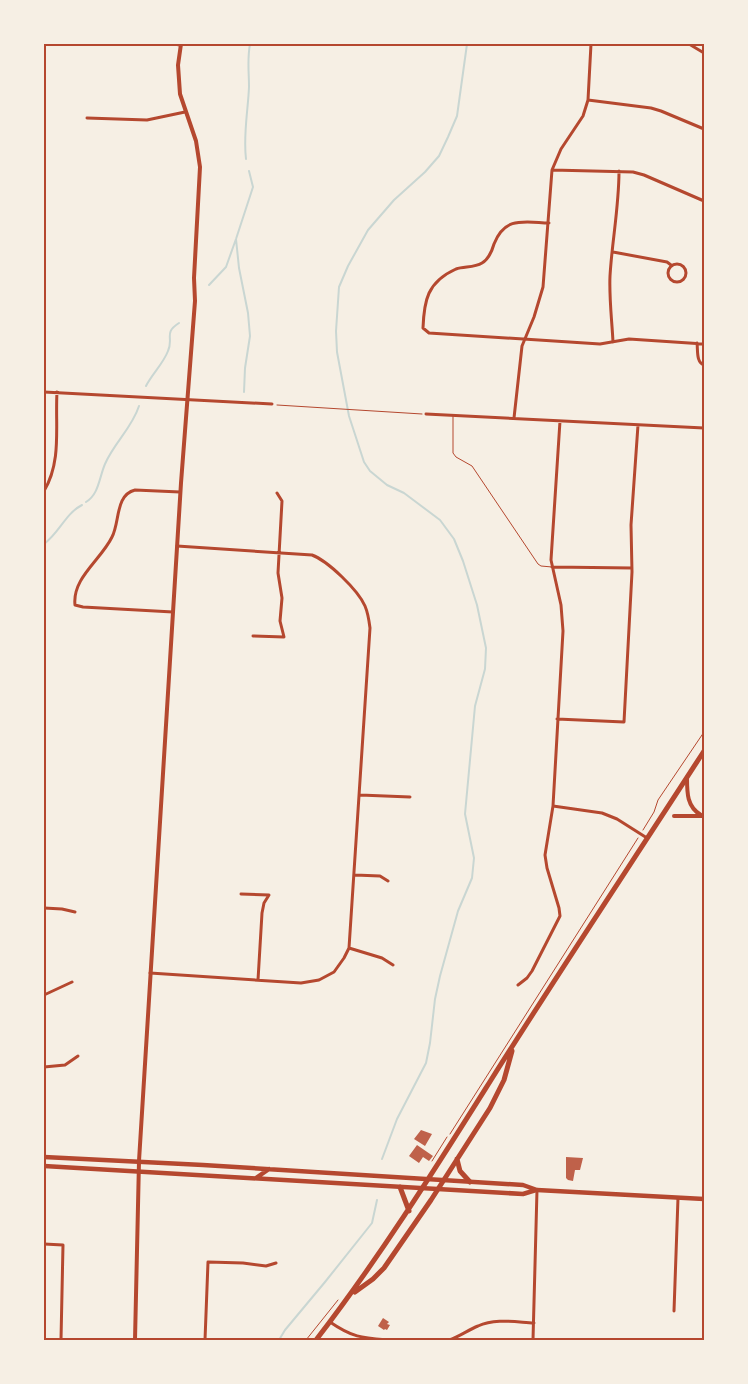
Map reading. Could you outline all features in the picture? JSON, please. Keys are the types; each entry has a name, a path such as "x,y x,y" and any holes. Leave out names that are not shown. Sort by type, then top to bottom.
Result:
{"main road":[{"path":"316,1340 350,1296 409,1211 704,751"},
{"path":"350,1296 384,1268 438,1189 490,1108 510,1065 513,1048"},
{"path":"44,1157 139,1161 523,1185 537,1190 704,1199"},
{"path":"457,1159 460,1171 470,1182"},
{"path":"44,1166 523,1194 537,1190"},
{"path":"256,1178 268,1169"},
{"path":"400,1187 409,1211"}],"street":[{"path":"135,1340 138,1171 180,492 195,301 194,278 200,167 198,148 185,112 179,84 180,44 174,44"},
{"path":"514,418 522,350 543,288 552,170 561,149 583,116 588,100 591,44"},
{"path":"689,44 704,53"},
{"path":"588,100 651,108 704,129"},
{"path":"86,118 147,120 185,112"},
{"path":"552,170 619,171 644,175 704,201"},
{"path":"613,342 610,279 613,252 612,240 618,205 619,171"},
{"path":"549,224 511,224 502,230 487,258 481,264 456,269 440,280 432,288 425,300 423,328 429,333 525,340 600,344 629,339 704,344"},
{"path":"613,252 667,262 671,266"},
{"path":"677,263 683,265 687,271 684,280 676,282 670,280 668,271 671,266 677,263"},
{"path":"697,344 698,360 704,365"},
{"path":"44,392 272,404"},
{"path":"44,491 57,451 55,420 57,392"},
{"path":"426,414 702,428"},
{"path":"518,985 527,978 532,970 560,916 545,855 553,806 563,617 552,567 560,421"},
{"path":"558,719 624,722 632,568 631,525 638,425"},
{"path":"174,612 83,607 75,605 74,595 82,580 113,537 123,497 128,492 134,490 180,492"},
{"path":"253,636 284,637 280,621 282,598 278,573 282,501 277,493"},
{"path":"150,973 310,983 327,977 339,966 349,948 355,875 370,628 368,614 359,596 327,562 305,553 177,546"},
{"path":"552,567 632,568"},
{"path":"687,778 687,796 691,807 703,815"},
{"path":"360,795 410,797"},
{"path":"553,806 602,812 617,818 647,838"},
{"path":"674,816 703,815"},
{"path":"355,875 380,876 388,881"},
{"path":"241,894 269,895 264,903 262,913 258,980"},
{"path":"44,908 62,908 75,912"},
{"path":"349,948 382,958 392,965"},
{"path":"44,996 72,982"},
{"path":"44,1066 65,1065 78,1056"},
{"path":"533,1340 537,1190"},
{"path":"674,1311 678,1197"},
{"path":"44,1244 63,1245 61,1340"},
{"path":"205,1340 208,1262 266,1266 276,1263"},
{"path":"330,1322 345,1333 360,1337 389,1340"},
{"path":"449,1340 488,1322 534,1323"}],"lane":[{"path":"453,415 453,453 456,457 472,466 538,564 540,566 552,567"}],"path":[{"path":"279,405 426,414"},
{"path":"645,827 654,812 658,800 704,732"},
{"path":"430,1166 637,840"},
{"path":"306,1340 340,1297"}],"building":[{"path":"421,1130 432,1134 425,1146 414,1139"},
{"path":"417,1145 433,1156 429,1161 423,1157 419,1163 409,1156"},
{"path":"566,1157 583,1158 580,1170 575,1170 573,1181 566,1178"},
{"path":"383,1318 390,1325 387,1330 378,1326"}],"waterway":[{"path":"246,159 245,132 250,44"},
{"path":"382,1159 397,1119 426,1063 440,976 458,911 472,878 474,858 465,814 475,706 485,669 486,648 477,605 454,539 440,520 404,493 387,485 370,471 364,462 349,416 337,352 336,331 339,287 348,266 368,230 394,200 425,172 439,156 457,116 467,44"},
{"path":"209,285 226,267 236,239 253,187 249,171"},
{"path":"236,239 250,336 245,368 244,392"},
{"path":"146,386 166,356 170,346 171,330 179,323"},
{"path":"86,502 94,495 109,456 132,421 139,406"},
{"path":"44,544 71,513 82,505"},
{"path":"279,1340 285,1330 372,1223 377,1200"}]}
